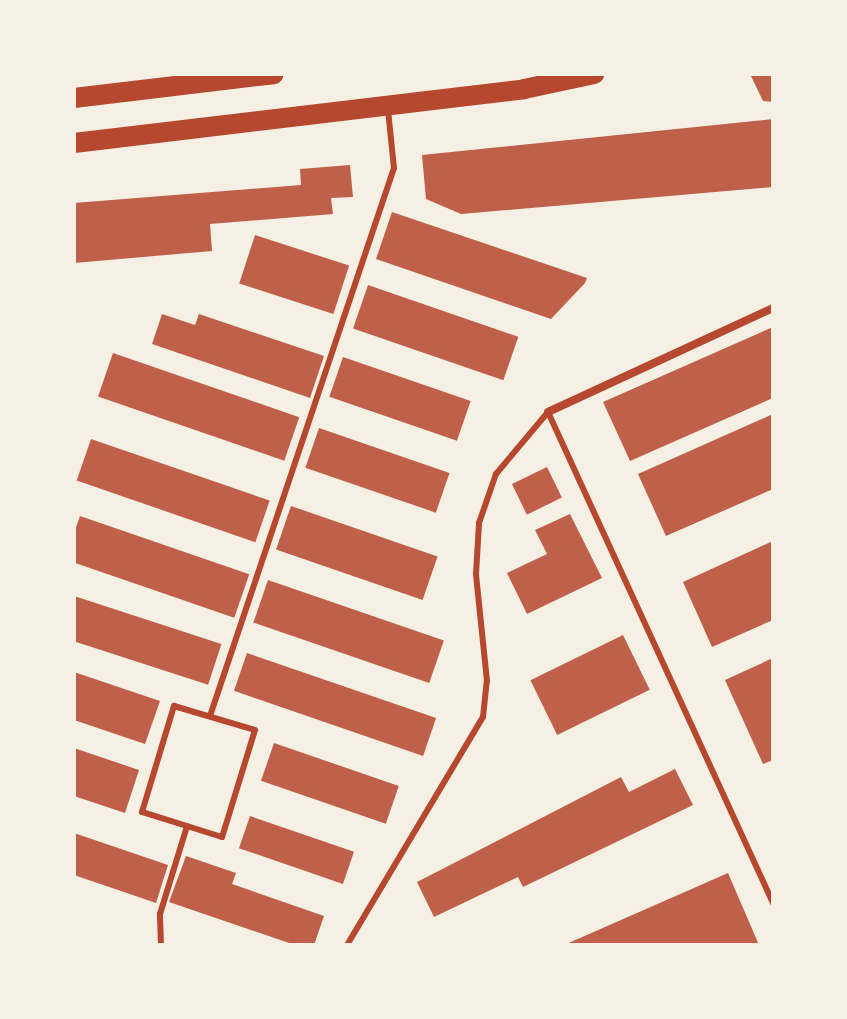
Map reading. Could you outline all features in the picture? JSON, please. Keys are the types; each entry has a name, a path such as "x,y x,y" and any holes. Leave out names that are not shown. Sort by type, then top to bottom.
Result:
{"main road":[{"path":"74,98 274,74"},
{"path":"74,143 524,89 594,74"}],"street":[{"path":"548,412 773,308"}],"lane":[{"path":"210,716 394,168 388,105"},
{"path":"347,945 483,717 487,681 476,574 479,523 503,462 548,412 773,903"},
{"path":"174,706 255,730 222,837 187,826 142,812 174,706"},
{"path":"161,945 160,914 187,826"}],"building":[{"path":"750,74 773,74 773,102 763,101"},
{"path":"773,119 773,187 461,214 426,199 422,155"},
{"path":"350,165 353,197 331,198 333,214 210,224 212,251 74,263 74,203 301,185 300,169"},
{"path":"392,212 587,278 551,319 376,259"},
{"path":"255,235 349,266 333,314 239,284"},
{"path":"368,285 518,337 503,380 353,328"},
{"path":"162,314 195,325 199,314 324,356 310,398 152,344"},
{"path":"773,327 773,398 630,461 603,402"},
{"path":"113,353 299,417 284,461 98,396"},
{"path":"343,357 471,401 457,441 329,397"},
{"path":"773,414 773,489 666,536 638,474"},
{"path":"319,428 449,473 436,513 305,468"},
{"path":"91,439 270,501 255,542 77,481"},
{"path":"547,467 562,498 527,515 512,484"},
{"path":"291,506 438,556 423,600 276,549"},
{"path":"570,514 602,578 527,614 507,573 547,554 535,530"},
{"path":"80,516 249,574 234,618 74,563 74,533"},
{"path":"773,541 773,620 712,647 683,582"},
{"path":"268,580 444,641 429,683 253,623"},
{"path":"74,596 221,644 208,685 74,641"},
{"path":"623,635 650,690 557,735 530,680"},
{"path":"247,653 436,718 423,756 234,691"},
{"path":"773,658 773,760 763,764 725,680"},
{"path":"74,672 160,701 145,744 74,720"},
{"path":"274,743 399,786 386,824 261,781"},
{"path":"74,748 139,770 125,813 74,796"},
{"path":"675,769 693,805 523,887 518,877 434,917 417,882 621,777 629,792"},
{"path":"250,816 354,852 343,884 239,848"},
{"path":"74,833 168,865 156,903 74,875"},
{"path":"186,856 236,873 232,884 324,916 314,945 295,945 169,902"},
{"path":"728,873 759,945 564,945"}]}
